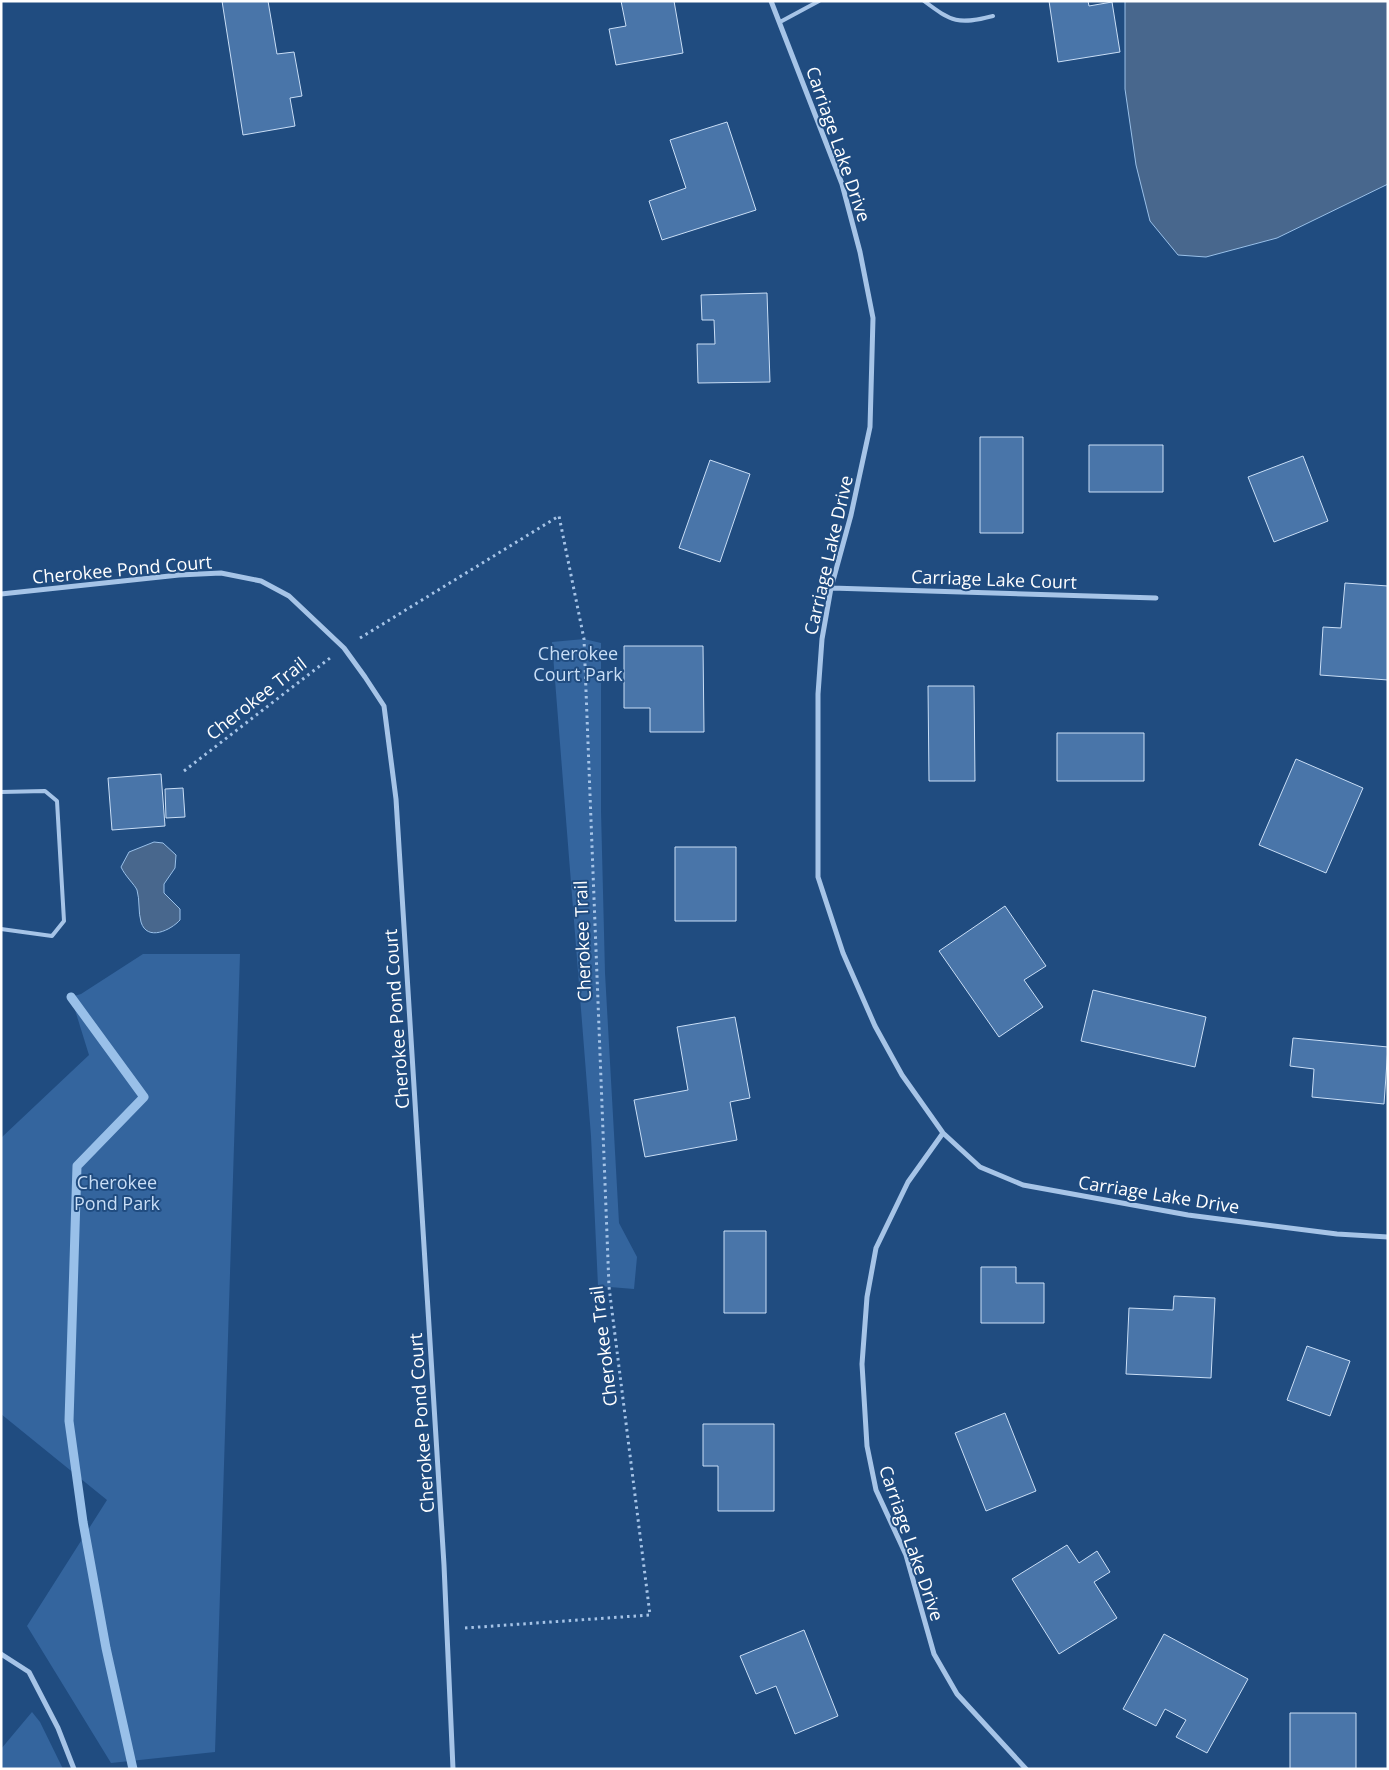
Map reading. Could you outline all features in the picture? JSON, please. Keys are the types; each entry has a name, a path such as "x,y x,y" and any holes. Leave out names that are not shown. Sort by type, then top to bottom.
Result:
{"street":[{"name":"Carriage Lake Drive","path":"771,1 842,184 860,252 874,318 870,427 851,515 831,588 822,639 818,694 818,877 843,953 875,1026 902,1075 943,1133 980,1167 1023,1185 1188,1215 1337,1234 1388,1237"},
{"name":"Cherokee Pond Court","path":"1,594 179,575 221,574 242,576 261,581 289,596 344,648 384,706 396,799 447,1630 453,1769"},
{"name":"Carriage Lake Court","path":"831,588 1156,598"},
{"name":"Carriage Lake Drive","path":"943,1133 908,1182 876,1248 867,1297 862,1364 867,1446 876,1490 906,1555 934,1654 957,1694 1026,1769"},
{"path":"1,1654 29,1672 58,1728 74,1769"}],"lane":[{"path":"780,22 818,1"},
{"path":"924,1 946,18 968,22 993,16"},
{"path":"1,792 45,791 57,801 64,921 52,936 1,929"}],"path":[{"name":"Cherokee Trail","path":"184,770 344,648 559,516 584,639 609,1287 650,1614 447,1630"}],"green space":[{"name":"Cherokee Court Park","path":"584,639 601,643 601,811 605,973 619,1223 637,1257 634,1289 598,1286 591,1136 552,642"},
{"name":"Cherokee Pond Park","path":"143,954 240,954 215,1752 111,1763 27,1626 107,1500 1,1414 1,1138 89,1055 71,997 81,994"},
{"path":"32,1712 40,1722 63,1769 1,1769 1,1749"}],"shaded area":[{"path":"1125,1 1388,1 1388,184 1277,238 1206,257 1178,255 1150,221 1136,165 1125,89"},
{"path":"154,842 163,843 176,855 175,868 164,884 164,893 180,909 180,920 165,930 154,933 148,932 141,922 137,890 121,867 129,852"}],"building":[{"path":"222,1 268,1 277,54 294,52 302,96 290,98 295,126 243,135"},
{"path":"621,1 674,1 683,53 616,65 609,29 626,26"},
{"path":"1049,1 1088,1 1089,6 1112,2 1120,52 1058,62"},
{"path":"727,122 756,210 662,240 649,201 686,188 670,140"},
{"path":"767,293 770,382 698,383 697,344 715,344 714,320 702,320 701,295"},
{"path":"980,437 1023,437 1023,533 980,533"},
{"path":"1089,445 1163,445 1163,492 1089,492"},
{"path":"1303,456 1328,521 1274,542 1248,477"},
{"path":"710,460 750,474 720,562 679,548"},
{"path":"1345,583 1388,586 1388,680 1320,675 1323,627 1341,628"},
{"path":"624,646 703,646 704,732 650,732 650,708 624,708"},
{"path":"928,686 974,686 975,781 929,781"},
{"path":"1057,733 1144,733 1144,781 1057,781"},
{"path":"1296,759 1363,788 1326,873 1259,845"},
{"path":"161,774 165,826 112,830 108,778"},
{"path":"183,788 185,817 166,818 165,789"},
{"path":"675,847 736,847 736,921 675,921"},
{"path":"1005,906 1046,966 1024,980 1043,1007 999,1037 939,951"},
{"path":"1093,990 1206,1017 1195,1067 1081,1041"},
{"path":"735,1017 750,1098 730,1102 737,1140 645,1157 634,1100 688,1090 677,1027"},
{"path":"1293,1038 1388,1047 1384,1104 1312,1097 1314,1069 1290,1066"},
{"path":"724,1231 766,1231 766,1313 724,1313"},
{"path":"981,1267 1016,1267 1016,1283 1044,1283 1044,1323 981,1323"},
{"path":"1174,1296 1215,1298 1211,1378 1126,1374 1129,1308 1173,1310"},
{"path":"1307,1346 1350,1361 1330,1416 1287,1400"},
{"path":"1005,1413 1036,1491 986,1511 955,1433"},
{"path":"703,1424 774,1424 774,1511 718,1511 718,1466 703,1466"},
{"path":"1067,1545 1079,1563 1097,1551 1110,1572 1094,1582 1117,1618 1059,1654 1012,1579"},
{"path":"804,1630 838,1716 795,1734 776,1686 756,1694 740,1656"},
{"path":"1164,1634 1248,1679 1207,1753 1176,1737 1186,1720 1165,1709 1156,1726 1123,1709"},
{"path":"1290,1713 1356,1713 1356,1769 1290,1769"}],"waterway":[{"path":"71,997 144,1097 77,1166 69,1421 83,1522 106,1648 133,1769"}]}
